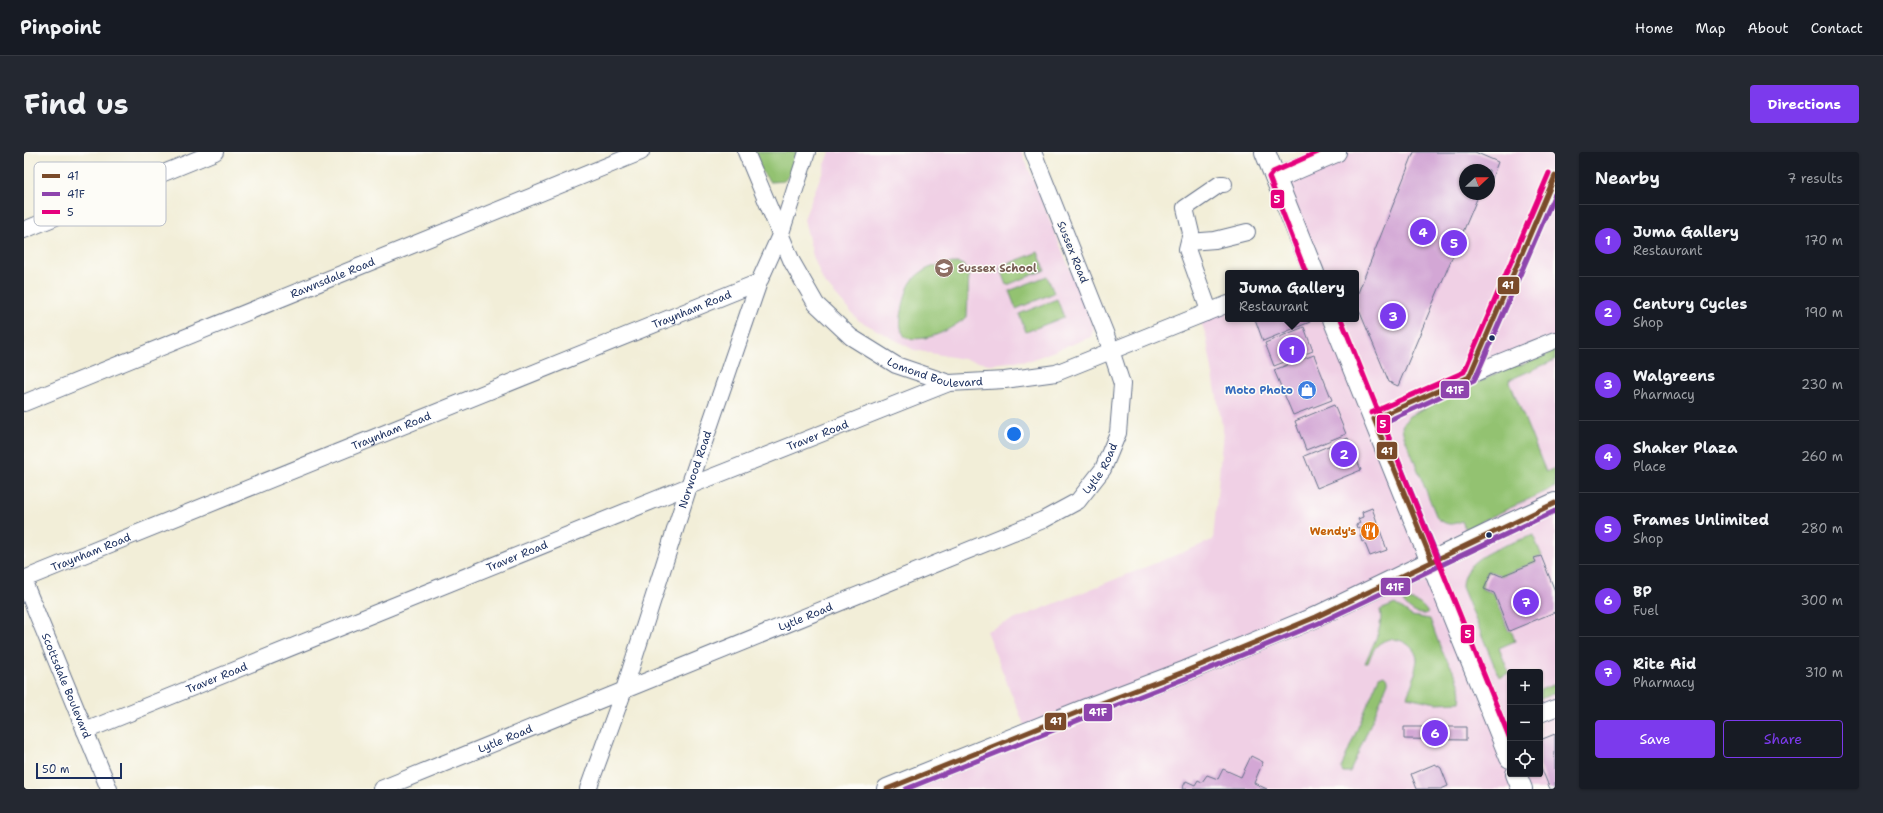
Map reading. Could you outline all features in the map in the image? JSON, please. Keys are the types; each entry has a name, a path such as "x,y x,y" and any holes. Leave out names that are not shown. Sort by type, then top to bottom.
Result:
{"main road":[{"path":"1265,152 1310,270"},
{"path":"1276,178 1336,152"},
{"path":"1334,322 1432,561 1466,650 1505,728 1507,741"},
{"path":"887,789 1316,617 1555,503"},
{"path":"1517,777 1522,789"}],"street":[{"path":"166,172 215,152"},
{"name":"Rawnsdale Road","path":"24,403 641,152"},
{"name":"Lomond Boulevard","path":"746,152 792,262 816,304 851,337 896,365 949,383 1005,380 1056,373 1225,305"},
{"name":"Norwood Road","path":"588,789 624,690 689,486 759,282 780,235 807,152"},
{"name":"Sussex Road","path":"1033,152 1112,351"},
{"path":"1206,313 1207,305 1187,249 1191,233 1185,208 1220,184 1224,184"},
{"path":"24,230 34,226"},
{"path":"1189,242 1215,240 1247,232"},
{"name":"Traynham Road","path":"24,580 759,282"},
{"path":"1374,419 1492,365 1555,340"},
{"name":"Lytle Road","path":"381,789 1043,520 1078,501 1103,469 1118,433 1122,384 1112,351"},
{"name":"Traver Road","path":"85,731 689,486 949,383"},
{"name":"Scottsdale Boulevard","path":"24,580 109,789"},
{"path":"1543,713 1555,708"}],"shaded area":[{"name":"Sussex School","path":"830,152 1022,152 1094,328 1091,337 1031,360 990,364 914,350 858,320 823,281 813,256 804,219"},
{"path":"1336,152 1555,152 1555,789 887,789 1027,732 986,631 1213,540 1223,431 1206,336 1199,316 1225,305 1225,322 1359,322 1359,270 1303,270 1276,178"}],"green space":[{"path":"753,152 800,152 791,173 784,181 770,182 756,164"},
{"path":"1038,252 1045,270 1007,285 1000,267"},
{"path":"957,263 964,265 969,274 967,317 939,334 931,337 915,339 906,338 901,329 901,318 908,288 912,281 921,272 927,269 945,264"},
{"path":"1047,276 1054,293 1016,309 1009,291"},
{"path":"1057,299 1064,317 1026,332 1019,314"},
{"path":"1555,345 1555,360 1509,380 1546,472 1555,468 1555,487 1465,529 1462,521 1452,524 1446,523 1437,518 1403,433 1402,426 1409,416 1512,366 1521,365 1551,353"},
{"path":"1533,535 1542,556 1535,558 1536,562 1501,576 1488,571 1483,581 1482,589 1494,593 1509,631 1511,630 1515,641 1499,648 1507,669 1507,674 1499,677 1462,587 1464,576 1470,567 1478,559 1500,547"},
{"path":"1402,600 1417,602 1423,606 1428,613 1420,614 1413,611"},
{"path":"1395,604 1412,616 1430,619 1442,651 1456,675 1461,694 1460,702 1436,703 1407,697 1416,673 1415,670 1417,659 1413,649 1404,642 1393,639 1382,642 1375,648 1368,663 1365,663 1379,630 1381,616 1380,610"},
{"path":"1384,675 1388,679 1388,683 1350,772 1343,772 1341,768 1379,677"},
{"path":"1555,684 1555,693 1543,698 1543,689"}],"building":[{"path":"1414,152 1475,152 1498,162 1495,170 1495,164 1459,164 1459,200 1476,200 1398,386 1389,382 1359,310 1359,290"},
{"path":"1256,322 1310,322 1263,341"},
{"path":"1304,327 1313,351 1274,366 1265,343"},
{"path":"1314,355 1332,400 1293,415 1274,370"},
{"path":"1334,405 1346,434 1306,450 1295,421"},
{"path":"1348,438 1361,470 1317,488 1304,456"},
{"name":"Wendy's","path":"1372,508 1387,550 1370,556 1364,541 1362,542 1360,535 1362,534 1359,527 1357,528 1356,525 1360,523 1358,519 1363,517 1362,512"},
{"path":"1541,556 1555,591 1555,612 1509,631 1494,593 1484,589 1492,572 1501,576 1536,562 1534,558"},
{"path":"1404,727 1466,727 1466,740 1404,739"},
{"path":"1555,734 1555,789 1550,789 1543,772 1543,739"},
{"path":"1251,756 1263,762 1254,783 1267,789 1182,789 1186,781 1195,785 1198,780 1202,782 1207,775 1218,779 1223,769 1241,777"},
{"path":"1435,764 1441,768 1448,786 1441,789 1417,789 1411,774"}],"transit line":[{"name":"5","path":"1305,270 1269,177 1273,172 1318,152"},
{"name":"5","path":"1371,413 1464,372 1549,173"},
{"name":"41","path":"1432,561 1374,419 1469,377 1555,176"},
{"name":"41F","path":"1438,558 1383,423 1474,381 1555,194"},
{"name":"5","path":"1342,322 1507,732"},
{"name":"41","path":"887,789 1086,709 1186,671 1316,617 1555,503"},
{"name":"41F","path":"906,789 1189,677 1319,623 1555,511"}],"place":[{"name":"Shaker Plaza","path":"1423,232"},
{"name":"Frames Unlimited","path":"1454,243"},
{"name":"Sussex School","path":"944,268"},
{"name":"Walgreens","path":"1393,316"},
{"name":"Juma Gallery","path":"1292,350"},
{"name":"Moto Photo","path":"1307,390"},
{"name":"Century Cycles","path":"1344,454"},
{"name":"Wendy's","path":"1370,531"},
{"name":"Rite Aid","path":"1526,602"},
{"name":"BP","path":"1435,733"}]}
